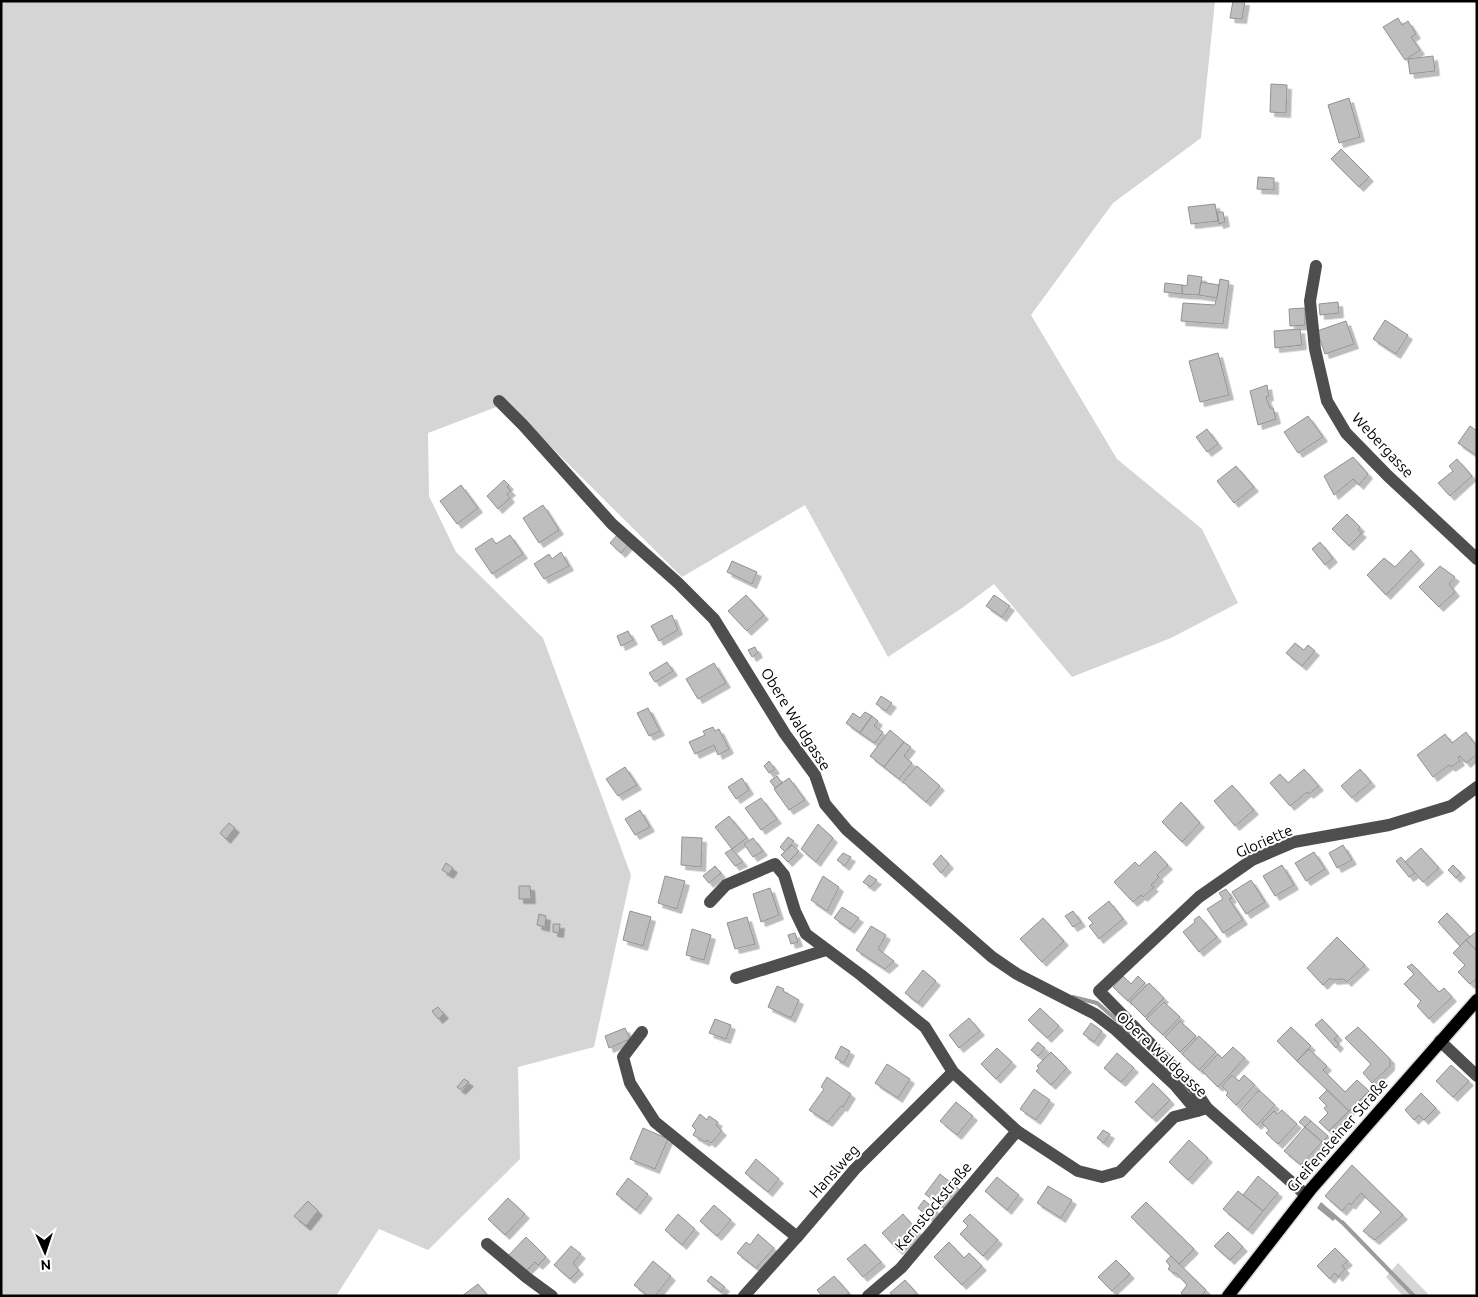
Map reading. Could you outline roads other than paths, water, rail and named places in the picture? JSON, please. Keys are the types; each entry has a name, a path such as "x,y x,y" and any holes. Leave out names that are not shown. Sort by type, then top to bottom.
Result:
{"main road":[{"name":"Greifensteiner Straße","path":"1228,1296 1306,1195 1477,1000"}],"street":[{"name":"Webergasse","path":"1316,266 1310,301 1315,349 1327,401 1346,433 1388,476 1477,559"},
{"name":"Obere Waldgasse","path":"499,401 612,524 678,583 714,619 786,734 815,775 825,804 847,830 992,957 1018,974 1094,1014 1116,1030 1202,1109 1306,1195"},
{"name":"Gloriette","path":"1100,991 1199,897 1252,860 1294,842 1389,825 1451,806 1477,787"},
{"path":"710,902 726,885 775,864 784,876 795,911 806,934 861,975 925,1027 953,1072 1017,1131 1078,1171 1102,1177 1120,1172 1174,1117 1202,1109"},
{"path":"736,978 826,950"},
{"name":"Obere Waldgasse","path":"1100,991 1194,1087 1202,1109"},
{"path":"642,1032 623,1058 630,1083 655,1122 798,1237"},
{"path":"1440,1042 1477,1076"},
{"name":"Hanslweg","path":"744,1296 798,1237 855,1169 953,1072"},
{"name":"Kernstockstraße","path":"868,1296 901,1268 1017,1131"},
{"path":"487,1244 552,1296"}],"waterway":[{"path":"1073,997 1097,1003 1143,1047"},
{"path":"1342,1222 1414,1296"}]}
